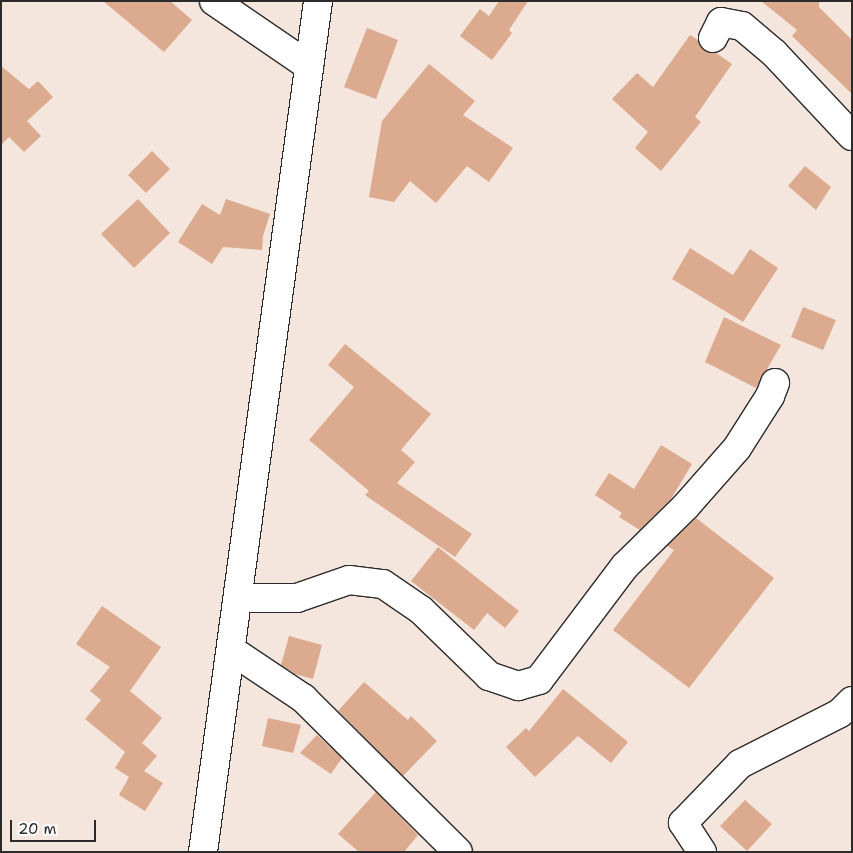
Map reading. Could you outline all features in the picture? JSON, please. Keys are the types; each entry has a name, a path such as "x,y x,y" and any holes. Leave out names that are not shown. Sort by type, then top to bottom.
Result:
{"street":[{"path":"214,1 309,66"},
{"path":"203,852 318,1"},
{"path":"712,38 721,22 742,26 774,53 852,136"},
{"path":"238,598 297,598 349,580 383,584 421,610 489,676 518,686 539,680 625,566 686,506 737,448 770,396 775,383"},
{"path":"231,650 303,698 458,852"},
{"path":"702,852 683,823 740,764 840,713 852,701"}],"building":[{"path":"103,1 170,1 192,20 164,52"},
{"path":"499,1 528,1 509,30 512,33 492,60 460,36 480,9 489,16"},
{"path":"761,1 819,1 819,7 852,40 852,94 792,36 797,30"},
{"path":"367,28 398,40 376,99 344,87"},
{"path":"690,35 698,40 706,52 716,53 732,64 695,117 701,122 661,171 635,148 648,132 612,99 637,73 653,87"},
{"path":"429,64 475,101 463,115 513,148 489,182 467,166 436,203 410,181 394,202 369,197 382,121"},
{"path":"1,66 29,89 38,81 53,97 27,121 41,136 24,152 9,137 1,145"},
{"path":"152,151 170,169 146,193 128,175"},
{"path":"805,166 831,187 816,210 788,186"},
{"path":"138,199 170,233 134,268 101,234"},
{"path":"226,199 270,214 263,236 262,250 223,247 212,264 178,242 202,204 220,215"},
{"path":"690,248 733,275 750,249 778,268 743,322 672,279"},
{"path":"803,307 836,320 823,350 791,337"},
{"path":"724,317 781,345 756,388 705,362"},
{"path":"345,344 431,414 401,450 415,462 397,483 472,534 455,557 365,495 369,491 309,440 354,387 328,365"},
{"path":"661,445 692,464 671,499 640,530 619,517 622,513 595,495 609,473 634,489"},
{"path":"696,518 774,578 689,688 613,630 674,550 667,546"},
{"path":"438,547 519,611 505,628 487,613 474,630 411,581"},
{"path":"102,606 161,647 130,691 162,718 142,743 157,756 144,771 163,783 145,811 119,795 129,777 115,768 125,752 85,719 101,700 90,691 110,667 76,644"},
{"path":"289,636 322,645 313,679 295,674 281,665"},
{"path":"364,682 408,720 411,716 437,741 403,776 338,711"},
{"path":"563,689 628,742 611,763 578,736 535,777 506,747 526,728 529,731"},
{"path":"268,718 301,725 293,753 262,746"},
{"path":"317,735 342,758 331,774 300,753"},
{"path":"376,792 418,835 404,852 359,852 338,834"},
{"path":"745,800 772,824 747,851 720,826"}]}
